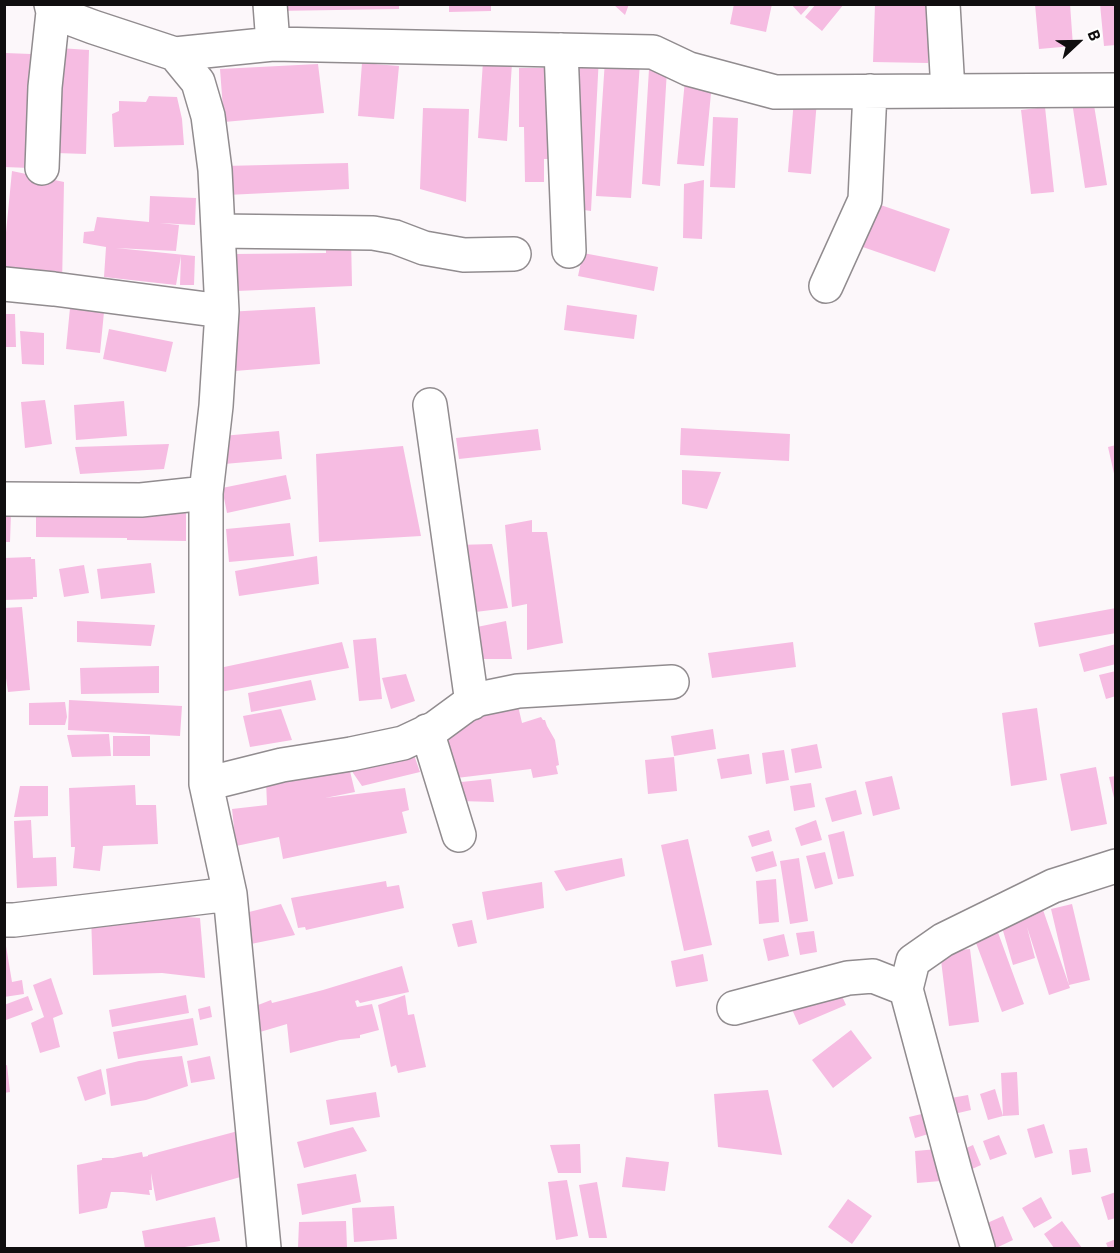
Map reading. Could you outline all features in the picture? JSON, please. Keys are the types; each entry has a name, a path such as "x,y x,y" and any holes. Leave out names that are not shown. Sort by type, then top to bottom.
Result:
{"street":[{"path":"270,4 273,44"},
{"path":"943,4 948,91"},
{"path":"42,168 45,87 52,8 93,27 176,54 273,44 653,52 689,69 775,92 1116,90"},
{"path":"561,50 569,251"},
{"path":"176,54 198,82 208,116 215,170 222,311 216,406 206,493 206,784 230,894 264,1248"},
{"path":"826,286 864,200 870,91"},
{"path":"218,231 373,233 395,237 424,248 464,255 514,254"},
{"path":"4,285 54,289 222,311"},
{"path":"430,405 472,703"},
{"path":"4,499 141,500 206,493"},
{"path":"206,784 282,765 403,743 435,728 465,706 479,699 518,691 672,682"},
{"path":"427,731 459,835"},
{"path":"978,1248 906,989 913,961 943,940 1053,886 1116,866"},
{"path":"4,920 230,894"},
{"path":"734,1008 848,978 873,976 906,989"}],"building":[{"path":"274,4 399,4 399,9 274,11"},
{"path":"449,4 491,4 491,11 449,12"},
{"path":"613,4 629,4 625,15"},
{"path":"734,4 772,4 766,32 730,24"},
{"path":"791,4 811,4 801,15"},
{"path":"816,4 844,4 822,31 805,17"},
{"path":"875,4 929,4 928,63 873,62"},
{"path":"1035,4 1070,4 1073,46 1039,49"},
{"path":"1100,4 1116,4 1116,45 1104,46"},
{"path":"59,48 89,50 86,154 56,153"},
{"path":"5,53 31,54 30,168 4,167"},
{"path":"599,56 591,211 570,208 578,57"},
{"path":"605,60 640,62 631,198 596,196"},
{"path":"483,61 512,63 507,141 478,138"},
{"path":"362,63 399,66 394,119 358,116"},
{"path":"318,64 324,113 224,122 220,69"},
{"path":"519,68 552,68 560,159 544,159 544,182 525,182 524,127 519,127"},
{"path":"649,69 667,70 660,186 642,184"},
{"path":"685,80 712,83 704,166 677,164"},
{"path":"149,96 177,97 184,145 114,147 112,114 119,111 119,101 146,102"},
{"path":"794,99 817,100 811,174 788,172"},
{"path":"1093,99 1107,185 1085,188 1072,102"},
{"path":"1045,107 1054,192 1031,194 1021,110"},
{"path":"423,108 469,109 466,202 420,189"},
{"path":"713,117 738,118 735,188 710,187"},
{"path":"348,163 349,189 227,195 224,166"},
{"path":"12,171 64,182 62,286 4,281 4,253"},
{"path":"704,180 702,239 683,238 684,184"},
{"path":"150,196 196,198 195,225 160,223 179,225 176,251 116,248 195,256 194,285 180,285 181,256 176,285 104,277 106,247 83,243 84,232 94,231 97,217 149,222"},
{"path":"872,202 950,229 935,272 857,245"},
{"path":"351,237 352,286 237,291 235,254 326,253 326,239"},
{"path":"583,253 658,267 654,291 578,276"},
{"path":"567,305 637,315 634,339 564,330"},
{"path":"315,307 320,364 235,371 227,312"},
{"path":"70,308 104,312 100,353 66,349"},
{"path":"4,314 15,314 16,347 4,347"},
{"path":"109,329 173,342 166,372 103,359"},
{"path":"20,331 44,333 44,365 22,364"},
{"path":"45,400 52,444 25,448 21,402"},
{"path":"124,401 127,436 76,440 74,405"},
{"path":"681,428 790,434 789,461 680,455"},
{"path":"538,429 541,450 459,459 456,438"},
{"path":"279,431 282,459 224,464 222,436"},
{"path":"169,444 164,469 80,474 75,447"},
{"path":"1116,445 1116,478 1115,478 1108,447"},
{"path":"403,446 421,536 319,542 316,454"},
{"path":"682,470 721,472 707,509 682,504"},
{"path":"286,475 291,499 227,513 222,488"},
{"path":"186,507 186,541 36,537 36,509"},
{"path":"4,512 11,513 10,542 4,542"},
{"path":"532,520 532,532 547,532 563,643 527,650 527,604 512,607 505,525"},
{"path":"290,523 294,556 229,562 226,529"},
{"path":"492,544 508,608 467,613 457,545"},
{"path":"317,556 319,584 239,596 235,571"},
{"path":"31,557 35,559 37,597 4,600 4,558"},
{"path":"151,563 155,593 101,599 97,569"},
{"path":"84,565 89,593 64,597 59,569"},
{"path":"22,607 30,690 8,692 4,664 4,608"},
{"path":"1116,608 1116,633 1039,647 1034,623"},
{"path":"77,621 155,625 151,646 77,642"},
{"path":"506,621 512,659 480,659 477,627"},
{"path":"376,638 382,699 359,701 353,640"},
{"path":"342,642 349,668 215,693 210,670"},
{"path":"793,642 796,667 712,678 708,653"},
{"path":"1116,644 1116,664 1084,672 1079,654"},
{"path":"159,666 159,693 81,694 80,668"},
{"path":"1116,671 1116,696 1106,699 1099,675"},
{"path":"406,674 415,701 391,709 382,678"},
{"path":"311,680 316,700 251,712 248,693"},
{"path":"516,697 522,723 541,717 545,720 555,740 558,774 533,778 531,769 440,780 431,712"},
{"path":"69,700 182,706 180,736 68,730"},
{"path":"65,702 67,717 65,725 29,725 29,703"},
{"path":"1037,708 1047,780 1011,786 1002,713"},
{"path":"281,709 292,740 250,747 243,716"},
{"path":"713,729 716,749 674,756 671,736"},
{"path":"109,734 111,756 72,757 67,735"},
{"path":"113,736 150,736 150,756 113,756"},
{"path":"817,744 822,768 795,773 791,749"},
{"path":"784,750 789,780 766,784 762,753"},
{"path":"749,754 752,774 721,779 717,759"},
{"path":"414,755 420,772 362,786 349,767"},
{"path":"674,757 677,791 648,794 645,760"},
{"path":"349,767 355,792 325,798 405,788 409,810 402,812 407,833 283,859 279,837 236,846 232,809 267,805 266,780"},
{"path":"1096,767 1107,824 1071,831 1060,774"},
{"path":"892,776 900,809 873,816 865,782"},
{"path":"1116,776 1116,802 1115,802 1109,777"},
{"path":"491,779 494,802 460,801 461,782"},
{"path":"811,783 815,807 794,811 790,786"},
{"path":"135,785 136,805 156,805 158,844 103,846 100,871 73,868 75,847 71,847 69,788"},
{"path":"20,786 48,786 48,816 14,817"},
{"path":"856,790 862,814 832,822 825,798"},
{"path":"31,820 33,858 56,857 57,886 17,888 14,821"},
{"path":"816,820 822,840 801,846 795,828"},
{"path":"769,830 772,841 752,847 748,836"},
{"path":"844,831 854,876 838,879 828,835"},
{"path":"688,839 712,945 684,951 661,845"},
{"path":"773,851 777,866 756,872 751,857"},
{"path":"825,852 833,884 815,889 806,856"},
{"path":"622,858 625,876 566,891 554,871"},
{"path":"799,858 808,921 790,924 780,861"},
{"path":"776,879 779,922 759,924 756,881"},
{"path":"386,881 387,887 399,885 404,908 306,930 305,927 298,928 291,898"},
{"path":"542,882 544,908 487,920 482,892"},
{"path":"281,904 295,935 246,945 241,914"},
{"path":"1041,904 1070,988 1049,995 1027,927 1035,958 1013,965 999,917"},
{"path":"1072,904 1090,980 1069,985 1051,909"},
{"path":"91,915 161,915 200,918 205,978 162,973 93,975"},
{"path":"472,920 477,943 458,947 452,924"},
{"path":"996,927 1024,1004 1002,1012 973,935"},
{"path":"814,931 817,952 800,955 796,933"},
{"path":"784,934 789,956 768,961 763,939"},
{"path":"4,946 6,946 12,982 22,980 24,994 4,997"},
{"path":"970,949 979,1022 949,1026 940,952"},
{"path":"703,954 708,981 676,987 671,961"},
{"path":"402,966 409,992 360,1003 358,1000 355,1001 357,1007 372,1004 379,1030 360,1035 360,1038 340,1040 290,1053 287,1024 260,1032 253,1007 271,1000 272,1003 323,990"},
{"path":"51,978 63,1014 53,1018 60,1047 40,1053 31,1023 44,1017 33,985"},
{"path":"837,985 846,1005 799,1025 790,1005"},
{"path":"186,995 189,1013 112,1027 109,1010"},
{"path":"405,995 408,1015 414,1014 426,1067 398,1073 396,1065 391,1067 378,1005"},
{"path":"28,996 33,1010 6,1020 4,1005"},
{"path":"210,1006 212,1017 200,1020 198,1009"},
{"path":"193,1018 198,1045 118,1059 113,1032"},
{"path":"851,1030 872,1058 833,1088 812,1060"},
{"path":"182,1056 188,1086 146,1100 111,1106 106,1069 139,1061"},
{"path":"210,1056 215,1079 191,1083 187,1061"},
{"path":"7,1065 10,1092 4,1093 4,1066"},
{"path":"101,1069 106,1094 85,1101 77,1077"},
{"path":"1017,1072 1019,1115 1003,1116 1001,1073"},
{"path":"995,1089 1003,1116 988,1120 980,1094"},
{"path":"768,1090 782,1155 718,1147 714,1094"},
{"path":"376,1092 380,1117 330,1125 326,1100"},
{"path":"968,1095 971,1110 954,1114 951,1098"},
{"path":"930,1112 935,1132 915,1138 909,1117"},
{"path":"1044,1124 1053,1153 1035,1158 1027,1129"},
{"path":"353,1127 367,1151 304,1168 297,1142"},
{"path":"238,1131 244,1176 156,1201 151,1173 150,1195 111,1192 107,1208 79,1214 77,1165 102,1160 102,1158 142,1152 143,1157 148,1156"},
{"path":"999,1135 1007,1154 990,1160 983,1141"},
{"path":"580,1144 581,1173 558,1173 550,1145"},
{"path":"973,1145 981,1165 972,1169 964,1149"},
{"path":"1087,1148 1091,1172 1072,1175 1069,1150"},
{"path":"938,1149 941,1181 917,1183 915,1151"},
{"path":"626,1157 669,1162 665,1191 622,1187"},
{"path":"356,1174 361,1202 302,1215 297,1184"},
{"path":"567,1180 578,1236 556,1240 548,1182"},
{"path":"597,1182 607,1238 589,1238 579,1185"},
{"path":"1116,1192 1116,1218 1108,1220 1101,1197"},
{"path":"1041,1197 1052,1218 1034,1228 1022,1208"},
{"path":"848,1199 872,1216 852,1244 828,1227"},
{"path":"394,1206 397,1239 354,1242 352,1208"},
{"path":"1003,1216 1013,1240 996,1248 985,1224"},
{"path":"215,1217 220,1241 179,1248 145,1248 142,1231"},
{"path":"346,1221 347,1248 298,1248 299,1222"},
{"path":"1062,1221 1082,1248 1054,1248 1044,1234"},
{"path":"1116,1239 1116,1248 1108,1248 1106,1243"}]}
